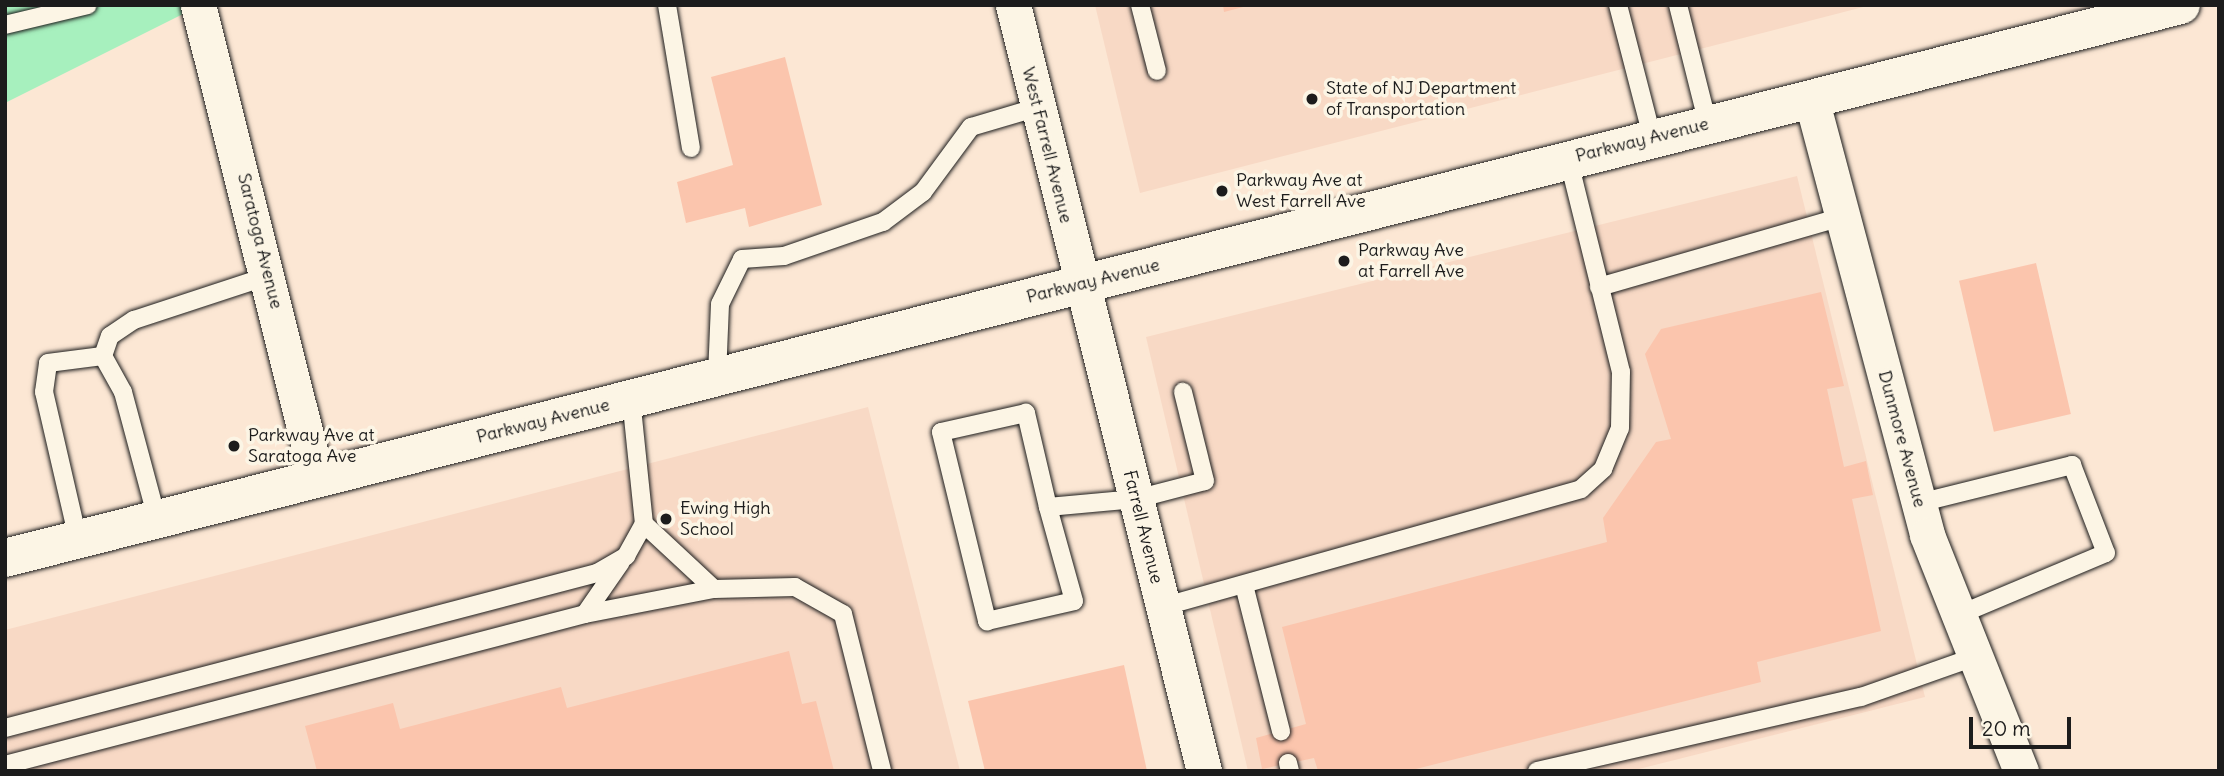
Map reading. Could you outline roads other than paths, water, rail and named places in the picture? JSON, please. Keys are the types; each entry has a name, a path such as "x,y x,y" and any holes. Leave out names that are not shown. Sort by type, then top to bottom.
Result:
{"main road":[{"name":"Parkway Avenue","path":"5,558 1652,136 2181,5"}],"street":[{"name":"Saratoga Avenue","path":"198,5 317,478"},
{"name":"West Farrell Avenue","path":"1013,5 1081,284"},
{"name":"Dunmore Avenue","path":"1811,98 1919,503 1956,616 2021,771"},
{"name":"Farrell Avenue","path":"1081,284 1204,771"}],"lane":[{"path":"5,25 88,5"},
{"path":"667,5 691,148"},
{"path":"1140,5 1157,71"},
{"path":"1618,5 1652,136"},
{"path":"1678,5 1709,124"},
{"path":"718,376 720,304 729,277 741,259 785,256 883,222 923,192 971,127 1038,107"},
{"path":"1163,607 1581,489 1603,469 1620,428 1621,372 1568,158"},
{"path":"1599,287 1842,217"},
{"path":"157,519 123,392 103,356 110,336 134,320 268,276"},
{"path":"78,539 44,392 48,363 103,356"},
{"path":"1048,507 1136,499 1205,481 1183,391"},
{"path":"585,614 644,524 631,399"},
{"path":"1026,413 1048,507 1074,601 987,621 941,432 1026,413"},
{"path":"1919,503 2072,465 2105,554 1956,616"},
{"path":"644,524 714,589"},
{"path":"5,728 597,573 626,555"},
{"path":"1244,585 1281,731"},
{"path":"5,765 585,614 714,589 794,587 843,614 882,771"},
{"path":"1536,771 1861,697 1972,658"}],"place":[{"name":"State of NJ Department of Transportation","path":"1312,99"},
{"name":"Parkway Ave at West Farrell Ave","path":"1222,191"},
{"name":"Parkway Ave at Farrell Ave","path":"1344,261"},
{"name":"Parkway Ave at Saratoga Ave","path":"234,446"},
{"name":"Ewing High School","path":"666,519"}]}
